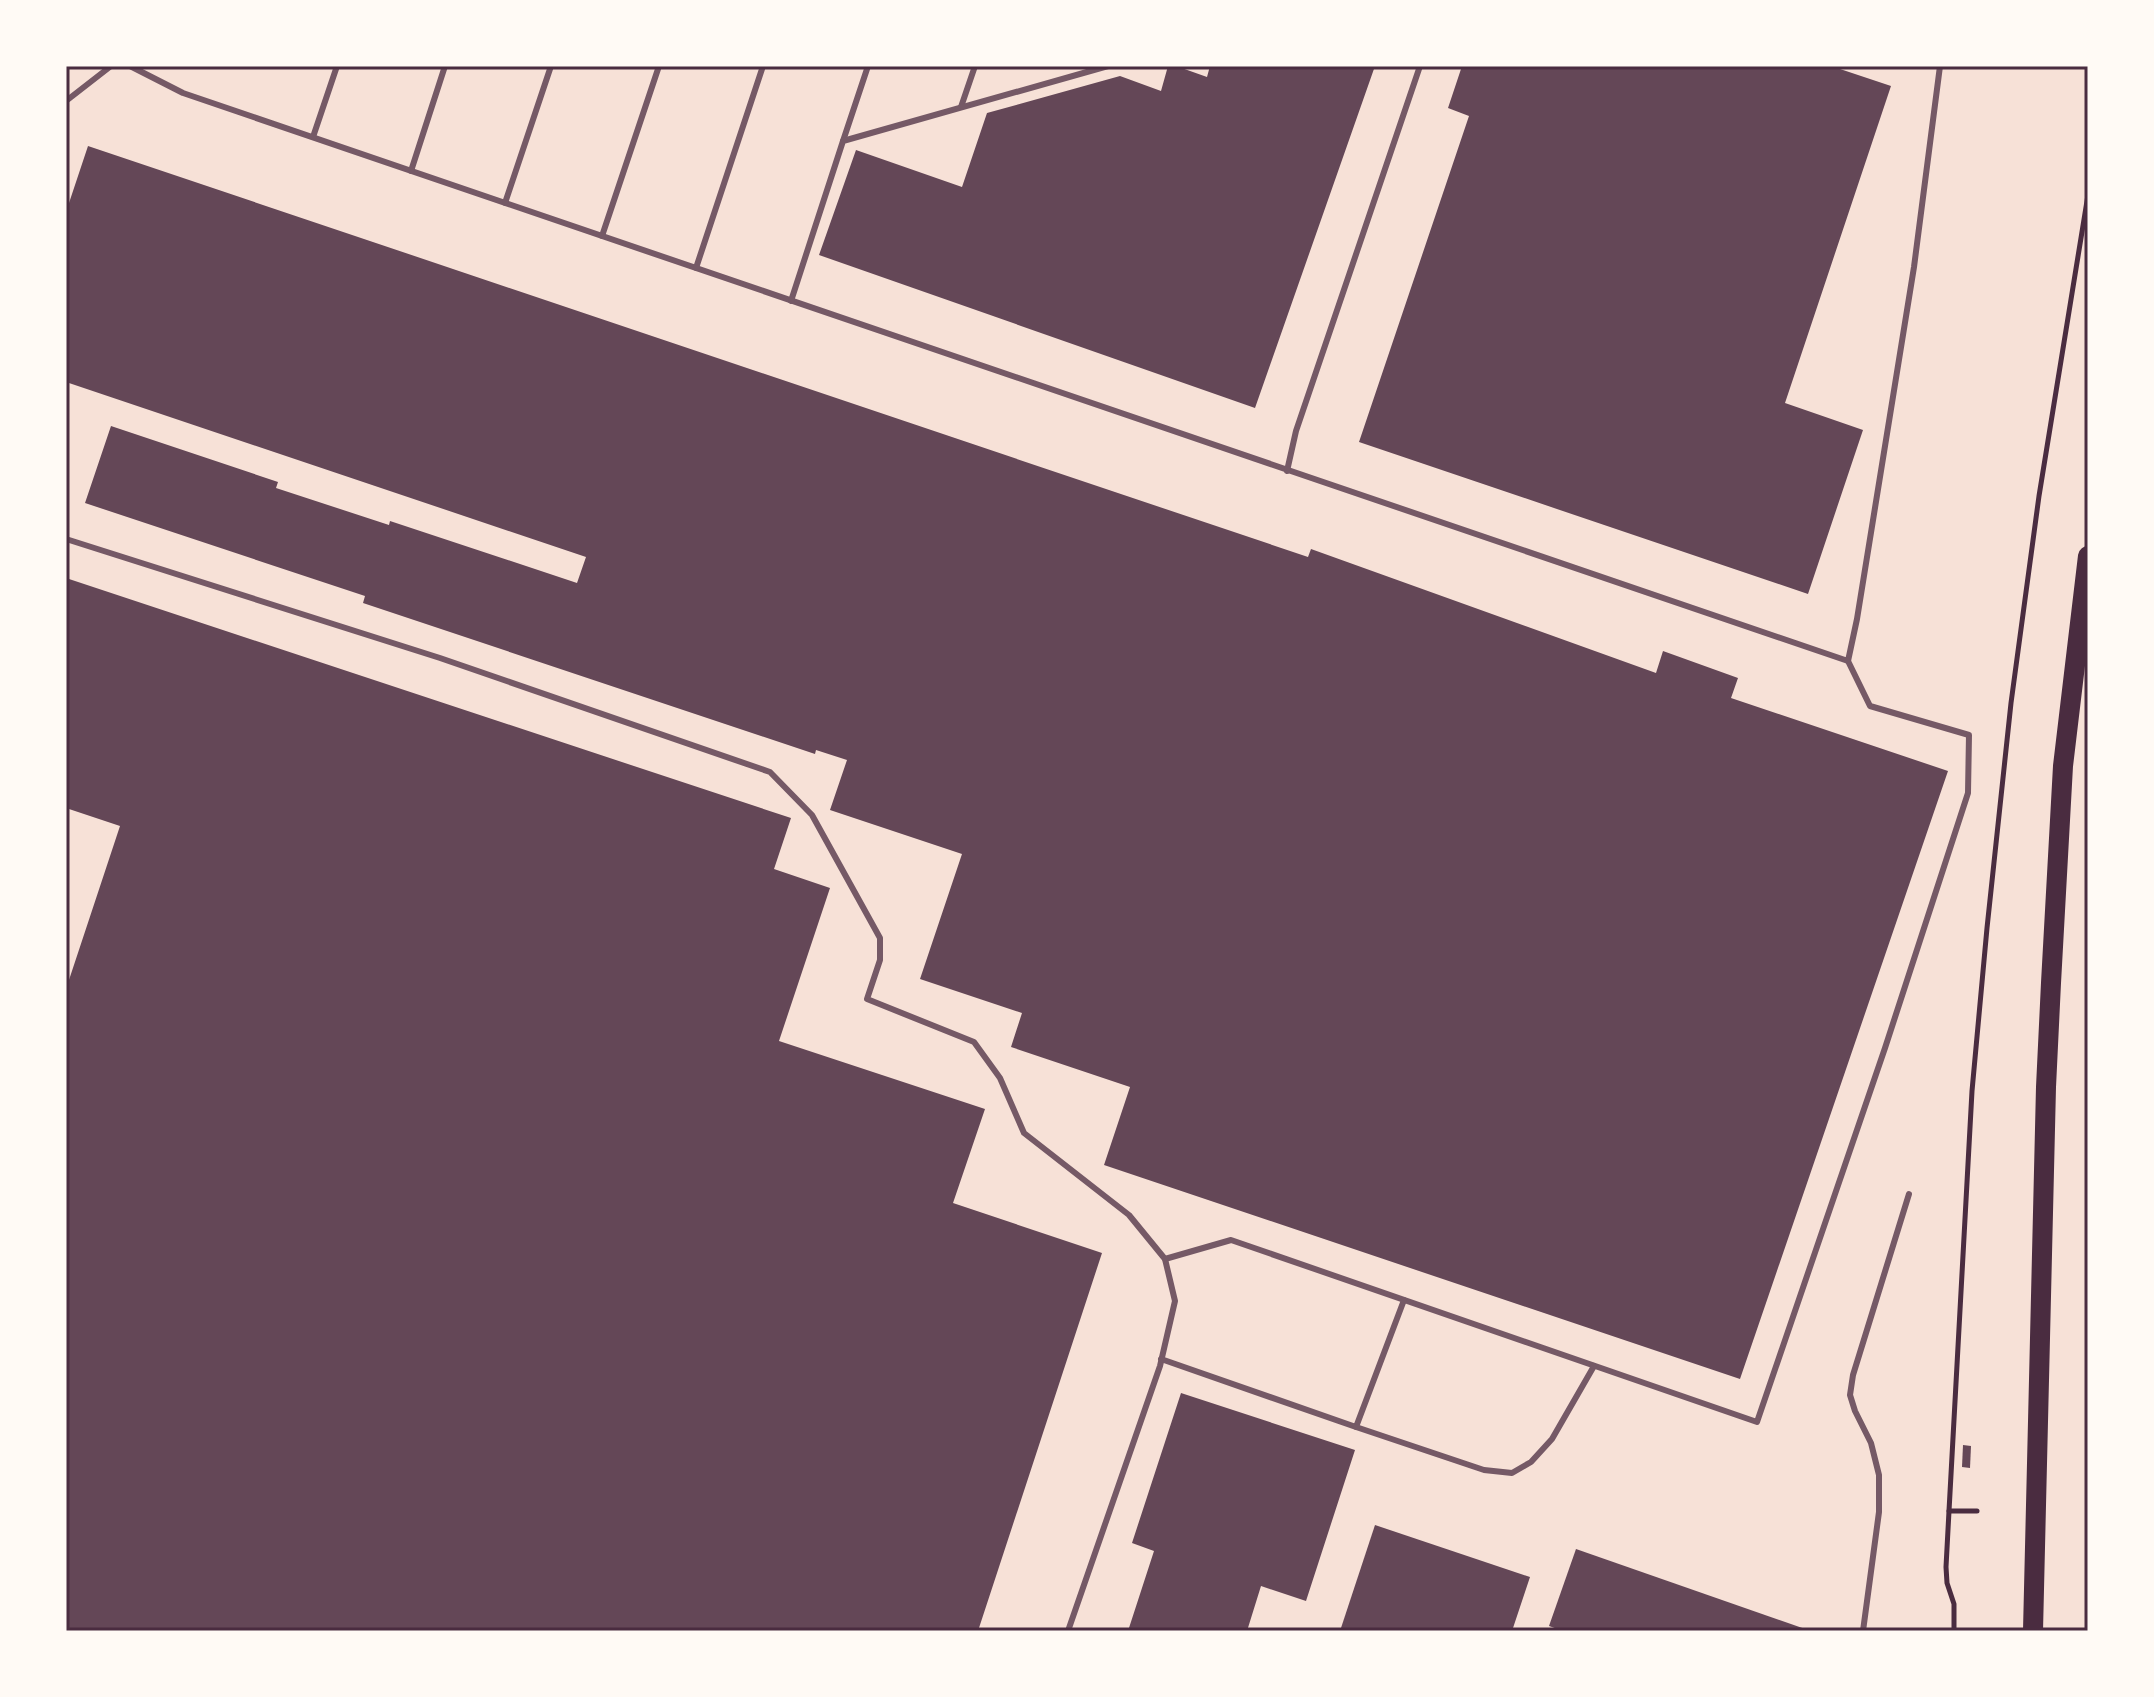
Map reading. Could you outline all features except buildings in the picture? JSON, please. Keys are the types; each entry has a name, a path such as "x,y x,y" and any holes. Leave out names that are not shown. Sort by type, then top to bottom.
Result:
{"main road":[{"path":"2033,1631 2049,1012 2063,766 2088,556"}],"lane":[{"path":"66,101 111,66"},
{"path":"130,66 183,93 1848,661"},
{"path":"313,137 337,66"},
{"path":"411,171 445,66"},
{"path":"505,203 551,66"},
{"path":"602,236 659,66"},
{"path":"696,268 763,66"},
{"path":"791,301 868,66"},
{"path":"961,107 975,66"},
{"path":"1079,74 1082,66"},
{"path":"843,141 1108,66"},
{"path":"1287,471 1301,416 1420,66"},
{"path":"1165,1259 1231,1240 1757,1422 1885,1048 1968,793 1969,735 1870,706 1848,661 1914,267 1940,66"},
{"path":"66,539 440,658 770,772 812,815 880,938 880,960 867,999 974,1042 1000,1078 1024,1133 1129,1215 1165,1259 1175,1301 1161,1359 1068,1631"},
{"path":"1863,1631 1879,1512 1879,1475 1871,1443 1850,1395 1853,1375 1909,1194"},
{"path":"1356,1427 1404,1300"},
{"path":"1161,1359 1484,1470 1512,1473 1531,1462 1552,1439 1594,1366"}],"path":[{"path":"1954,1631 1954,1604 1947,1583 1946,1567 1972,1091 1987,928 2011,703 2039,496 2088,195"},
{"path":"1949,1511 1977,1511"}]}
